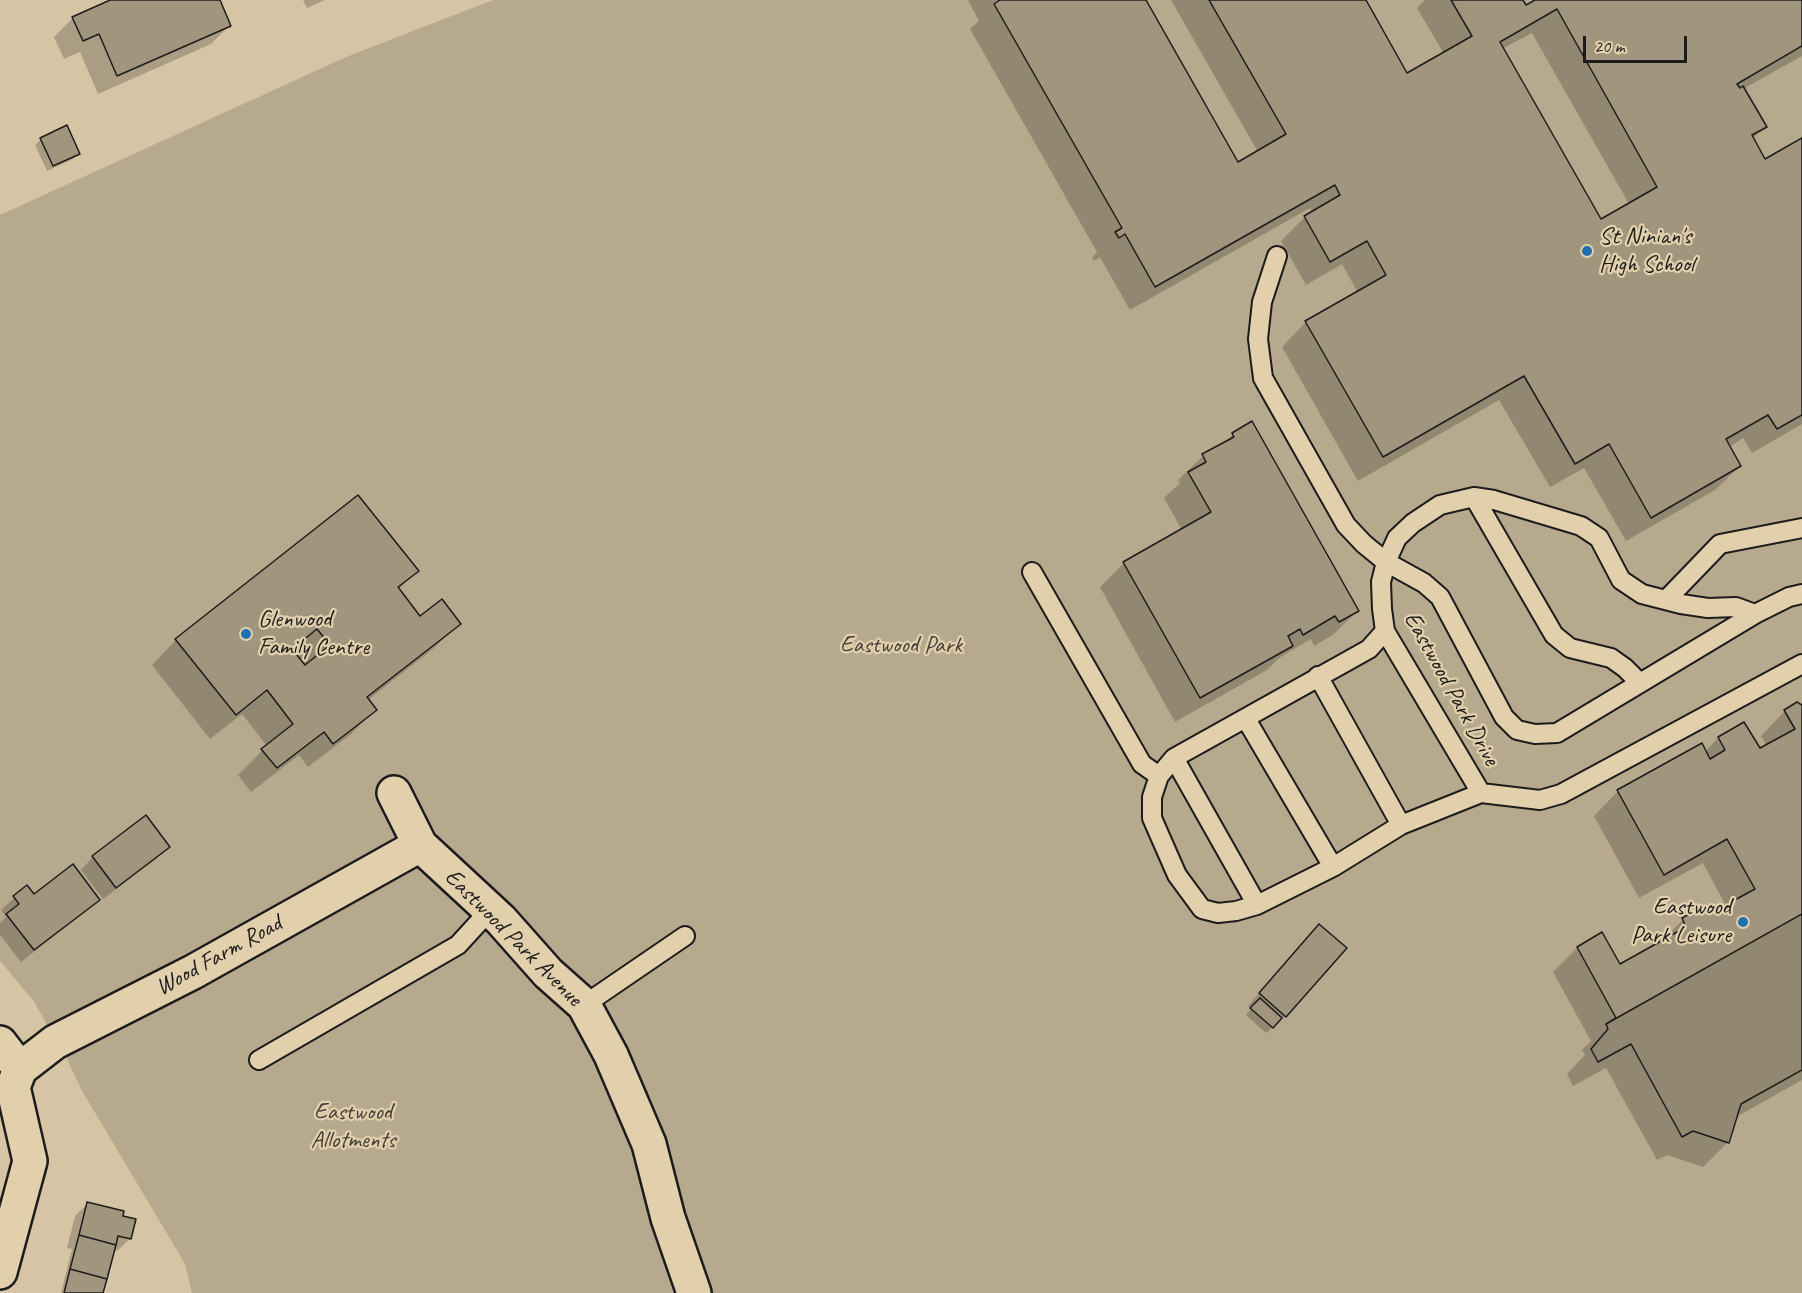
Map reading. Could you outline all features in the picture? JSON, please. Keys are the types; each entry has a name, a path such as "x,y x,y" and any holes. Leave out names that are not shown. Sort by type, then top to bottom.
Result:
{"street":[{"name":"Eastwood Park Avenue","path":"394,793 420,845 490,910 552,976 584,1005 611,1055 649,1144 669,1218 694,1293"},
{"name":"Wood Farm Road","path":"20,1070 55,1042 193,972 420,845"},
{"path":"0,1043 20,1070 13,1087 30,1161 0,1272"}],"lane":[{"path":"1277,256 1262,302 1258,339 1263,378 1346,525 1386,562 1424,583 1440,597 1504,717 1517,730 1535,734 1557,733 1755,614 1789,597 1802,594"},
{"path":"1474,497 1554,635 1570,648 1611,658 1626,668 1640,683"},
{"name":"Eastwood Park Drive","path":"1755,614 1736,607 1707,608 1642,594 1621,580 1599,538 1581,526 1494,500 1474,497 1440,505 1413,523 1397,538 1386,562 1381,582 1385,631 1481,793 1540,800 1561,794 1802,664"},
{"path":"1665,600 1720,544 1802,528"},
{"path":"1032,572 1142,764 1159,776"},
{"path":"1385,631 1369,649 1174,758 1159,776 1152,796 1152,818 1177,875 1202,909 1218,913 1236,911 1257,905 1333,867 1401,825 1481,793"},
{"path":"1318,676 1401,825"},
{"path":"1246,719 1333,867"},
{"path":"1174,758 1257,905"},
{"path":"259,1060 458,945 490,910"},
{"path":"584,1005 685,936"}],"green space":[{"name":"Eastwood Park","path":"493,0 1802,0 1802,1293 192,1293 185,1264 81,1089 68,1061 33,1000 0,961 0,215 346,57"}],"building":[{"path":"110,0 220,0 231,26 117,76 99,34 83,41 72,17"},
{"name":"St Ninian's High School","path":"1000,0 1146,0 1238,162 1286,134 1209,0 1366,0 1407,73 1472,36 1451,0 1523,0 1526,5 1535,0 1802,0 1802,46 1737,84 1740,88 1743,86 1767,127 1752,135 1765,159 1802,138 1802,415 1777,429 1768,415 1726,439 1741,466 1651,518 1609,444 1575,464 1524,376 1383,457 1305,321 1386,275 1367,241 1330,262 1304,216 1340,195 1335,185 1155,287 1125,234 1119,238 1115,232 1122,228 994,4","holes":["1557,9 1657,187 1601,219 1500,42"]},
{"path":"67,125 80,154 53,166 40,138"},
{"path":"1252,421 1359,611 1339,622 1335,616 1303,635 1300,629 1288,636 1293,646 1200,698 1123,562 1211,512 1188,472 1206,462 1202,454 1234,437 1232,433"},
{"name":"Glenwood Family Centre","path":"358,495 419,571 398,587 420,616 442,599 461,624 367,697 377,710 333,744 324,732 277,768 261,749 293,724 267,690 236,715 175,639","holes":["317,629 330,645 305,665 292,649"]},
{"name":"Eastwood Park Leisure","path":"1797,702 1802,705 1802,1070 1741,1104 1729,1143 1693,1131 1682,1137 1631,1044 1598,1062 1591,1049 1608,1029 1606,1024 1616,1018 1577,947 1602,932 1620,964 1686,927 1682,918 1706,905 1718,909 1755,889 1727,839 1664,875 1617,790 1702,743 1710,759 1725,750 1718,737 1744,722 1760,748 1795,729 1784,710"},
{"path":"146,815 170,847 116,888 92,856"},
{"path":"73,864 100,900 34,950 6,914 19,904 13,896 27,885 34,894"},
{"path":"1802,914 1802,1070 1741,1104 1729,1143 1693,1131 1682,1137 1631,1044 1598,1062 1591,1049 1608,1029 1606,1024"},
{"path":"1319,924 1347,948 1286,1017 1259,993"},
{"path":"1260,998 1282,1018 1273,1028 1250,1008"},
{"path":"87,1202 124,1211 123,1216 136,1219 131,1239 118,1236 116,1245 79,1235"},
{"path":"79,1235 116,1245 107,1279 70,1269"},
{"path":"70,1269 107,1279 103,1293 64,1293"}],"place":[{"name":"St Ninian's High School","path":"1587,251"},
{"name":"Glenwood Family Centre","path":"246,634"},
{"name":"Eastwood Park Leisure","path":"1743,922"}],"park label":[{"name":"Eastwood Allotments","path":"353,1127"}]}
